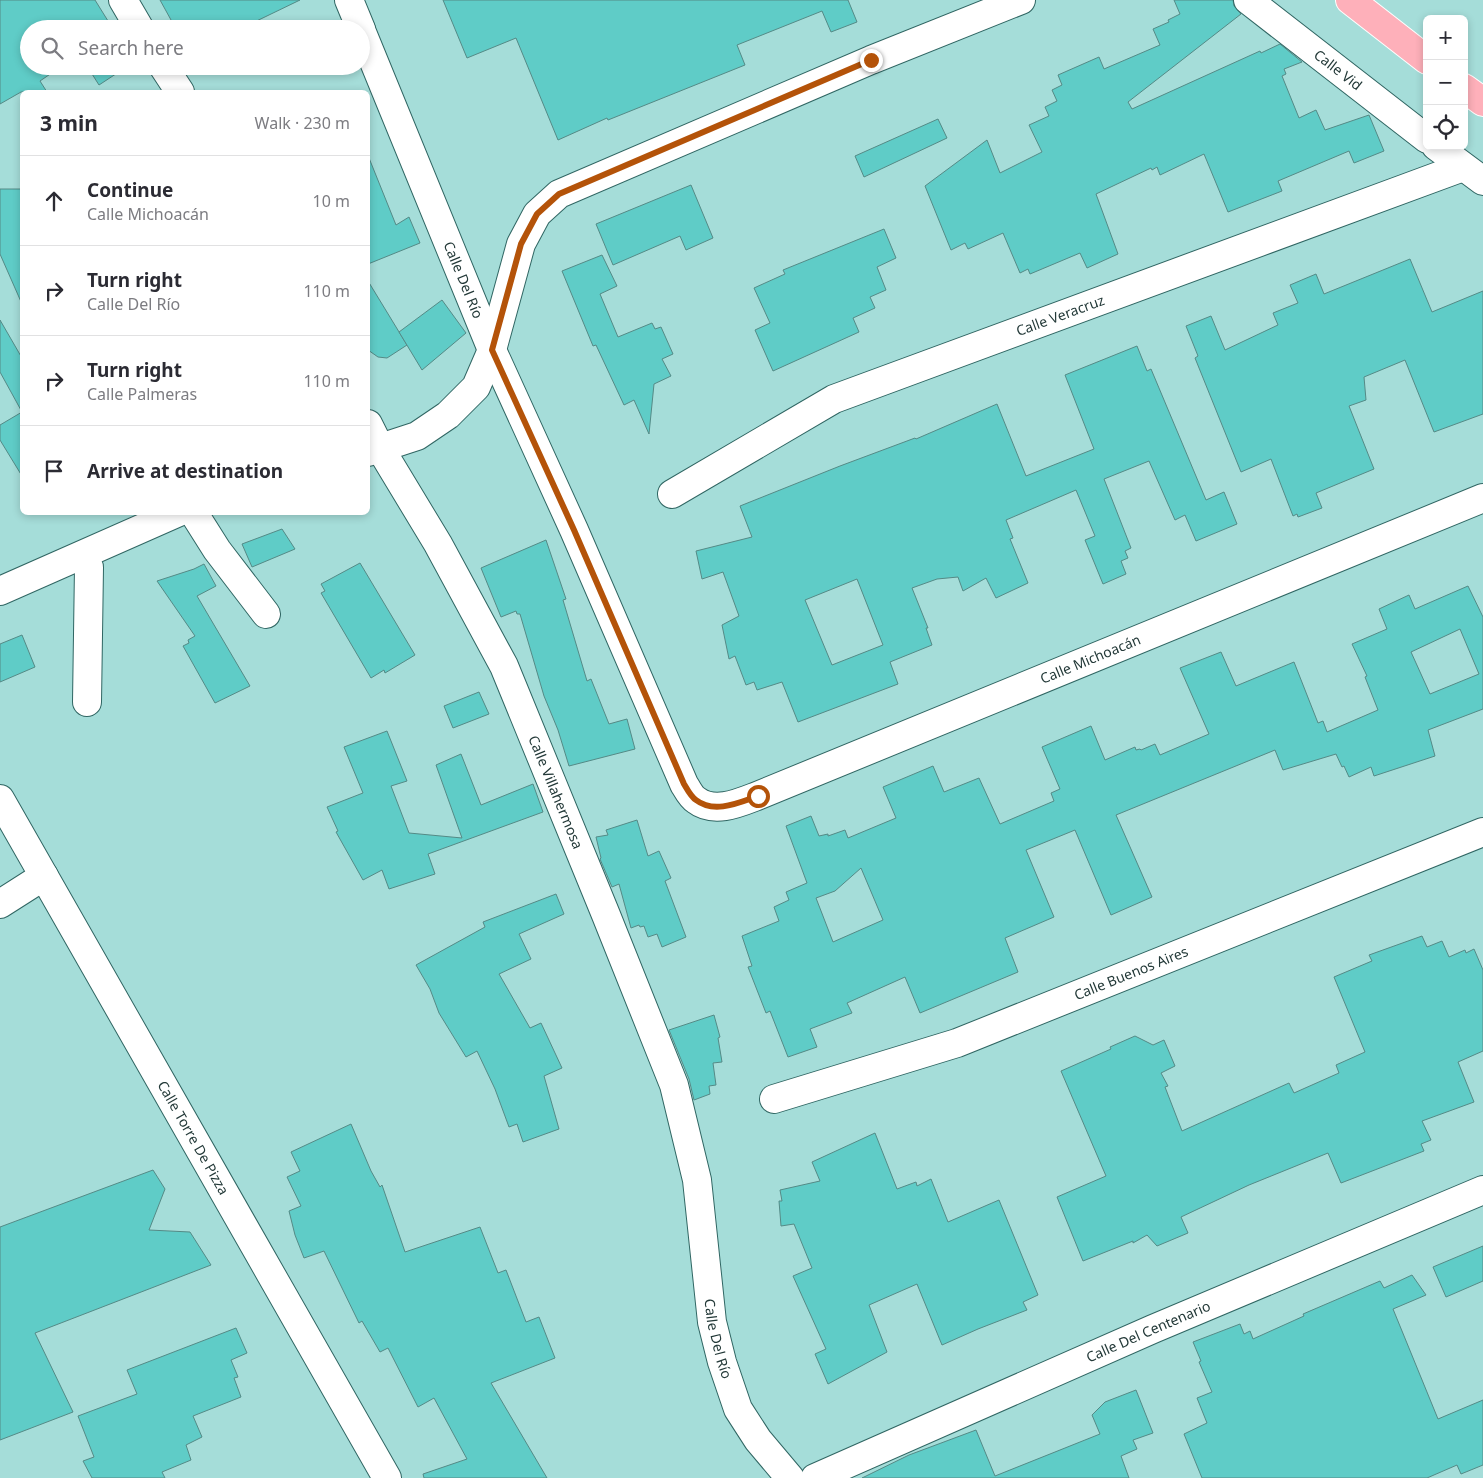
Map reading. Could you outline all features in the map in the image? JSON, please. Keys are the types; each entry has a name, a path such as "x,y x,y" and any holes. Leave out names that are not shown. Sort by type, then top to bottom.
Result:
{"highway":[{"path":"1350,0 1423,57"},
{"path":"1468,91 1483,102"}],"street":[{"path":"123,0 135,20"},
{"name":"Calle Del Río","path":"349,0 357,20"},
{"path":"374,450 417,436 448,414 476,387 492,350 521,244 537,214 559,194 862,64 1021,0"},
{"name":"Calle Vid","path":"1248,0 1423,136"},
{"name":"Calle Del Río","path":"370,51 492,350 578,539 684,784 695,800"},
{"path":"169,75 179,90"},
{"path":"1441,150 1473,174"},
{"name":"Calle Veracruz","path":"672,494 834,399 1473,174"},
{"name":"Calle Villahermosa","path":"370,433 374,450 438,544 504,666 674,1086 697,1180"},
{"name":"Calle Michoacán","path":"695,800 712,807 732,806 1483,498"},
{"path":"0,591 172,515"},
{"path":"195,515 217,550 266,614"},
{"path":"83,555 88,567 87,702"},
{"name":"Calle Torre De Pizza","path":"0,798 387,1478"},
{"name":"Calle Buenos Aires","path":"774,1099 957,1043 1483,832"},
{"path":"0,904 44,876"},
{"name":"Calle Del Río","path":"697,1180 712,1322 722,1362 738,1409 758,1440 790,1478"},
{"name":"Calle Del Centenario","path":"815,1478 1144,1333 1483,1190"}],"building":[{"path":"0,0 95,0 107,20 20,20 20,75 49,75 40,81 46,90 20,90 20,93 0,104"},
{"path":"160,0 300,0 259,20 171,20"},
{"path":"443,0 848,0 857,22 831,32 822,11 737,45 745,65 608,120 607,118 558,140 516,38 467,58"},
{"path":"1174,0 1233,0 1234,6 1241,14 1128,102 1132,109 1260,51 1261,53 1280,44 1302,62 1284,69 1286,74 1282,76 1299,118 1316,110 1325,130 1369,115 1384,151 1354,163 1349,151 1278,181 1282,191 1228,212 1204,154 1160,175 1157,167 1152,170 1151,168 1096,194 1118,254 1087,268 1080,253 1030,274 1028,269 1020,273 1003,233 968,249 965,243 951,250 925,186 987,140 1000,173 1042,152 1029,125 1049,116 1045,107 1057,101 1052,90 1062,85 1058,75 1099,57 1104,69 1160,45 1153,29 1169,22 1168,20 1180,14"},
{"path":"93,75 114,75 99,85"},
{"path":"938,119 947,138 864,177 855,156"},
{"path":"370,160 396,225 409,217 420,243 370,263"},
{"path":"691,185 713,238 686,250 680,236 613,265 596,224"},
{"path":"0,189 20,189 20,299 0,254"},
{"path":"884,229 896,258 877,267 886,290 870,297 875,308 853,318 859,332 773,371 755,330 770,323 754,288 785,274 783,270"},
{"path":"602,255 617,286 600,294 618,337 652,323 655,329 661,327 673,354 662,359 671,376 654,384 649,434 634,400 624,405 596,345 593,346 562,271"},
{"path":"1410,259 1432,312 1483,291 1483,414 1434,432 1405,360 1364,377 1366,400 1349,406 1374,469 1316,493 1322,508 1298,517 1297,514 1293,516 1271,459 1241,472 1195,358 1198,356 1186,326 1211,316 1225,350 1278,325 1273,313 1298,303 1290,285 1316,274 1324,294"},
{"path":"370,284 407,345 387,358 378,357 370,351"},
{"path":"442,300 466,333 422,370 399,332"},
{"path":"0,320 20,355 20,408 0,372"},
{"path":"1137,346 1147,371 1151,369 1206,500 1224,492 1237,524 1196,541 1185,515 1175,520 1149,461 1104,479 1131,548 1125,551 1128,558 1121,561 1126,574 1103,584 1085,540 1095,536 1076,490 1006,520 1013,538 1010,539 1028,583 996,598 986,578 963,591 958,577 937,579 912,588 928,628 926,628 932,645 890,662 898,684 798,722 782,682 757,690 754,682 746,685 735,656 729,659 722,625 739,616 723,572 702,579 696,551 752,537 740,506 840,466 916,439 997,404 1026,476 1094,449 1065,375","holes":["857,579 883,645 832,665 805,600"]},
{"path":"20,413 20,473 0,440 0,425"},
{"path":"282,529 295,549 252,567 242,544"},
{"path":"546,540 566,599 563,600 587,681 591,679 609,724 627,719 635,749 569,766 558,730 544,696 520,614 517,614 516,611 501,617 481,568"},
{"path":"360,563 415,655 385,673 384,670 371,678 321,593 325,591 321,584"},
{"path":"204,564 216,586 197,596 250,686 215,703 183,646 189,643 188,640 195,636 157,581"},
{"path":"1468,586 1483,617 1483,709 1428,730 1435,756 1374,776 1371,767 1349,777 1336,754 1283,770 1275,750 1116,815 1152,897 1111,915 1075,830 1026,850 1054,917 1005,938 1018,972 920,1013 905,977 847,1003 852,1013 810,1029 817,1047 788,1057 770,1011 766,1013 748,967 752,966 742,936 779,921 774,907 789,900 786,892 807,883 786,826 811,816 819,836 828,834 828,836 845,830 848,838 896,818 883,787 933,766 944,792 979,778 1000,824 1054,801 1051,793 1060,789 1042,747 1091,726 1105,760 1135,747 1136,750 1141,750 1155,744 1160,755 1209,734 1180,668 1221,652 1236,686 1294,662 1318,723 1323,721 1327,732 1378,710 1365,677 1367,676 1352,644 1387,629 1379,609 1409,595 1415,609","holes":["1460,629 1479,674 1430,694 1411,652","861,868 883,920 833,942 816,898 835,891"]},
{"path":"22,635 35,667 0,682 0,644"},
{"path":"479,692 489,714 453,728 444,706"},
{"path":"387,731 407,781 391,786 409,833 462,838 436,765 461,754 481,805 533,784 543,812 428,854 435,874 389,889 382,870 363,880 336,832 338,831 327,807 363,793 344,747"},
{"path":"637,820 648,856 659,851 671,878 665,881 686,937 662,947 657,934 648,937 644,926 640,927 639,925 631,928 619,884 612,887 600,859 596,837 608,835 606,830"},
{"path":"556,894 564,914 519,934 531,959 499,974 530,1028 541,1023 562,1068 544,1076 559,1129 523,1142 517,1124 509,1127 495,1089 477,1051 466,1057 439,1013 430,989 416,965 485,927 483,922"},
{"path":"1422,936 1427,947 1442,941 1449,957 1465,950 1466,953 1474,949 1483,970 1483,1051 1458,1062 1474,1102 1422,1121 1431,1140 1421,1144 1424,1151 1341,1183 1328,1153 1249,1185 1181,1217 1188,1233 1157,1246 1147,1235 1133,1243 1133,1241 1083,1261 1057,1197 1106,1176 1061,1071 1135,1036 1153,1045 1164,1040 1175,1066 1161,1073 1168,1086 1165,1087 1182,1131 1289,1083 1294,1093 1339,1073 1336,1065 1365,1052 1334,977 1372,961 1369,955"},
{"path":"714,1015 720,1037 718,1038 722,1062 713,1063 716,1085 709,1086 710,1094 694,1100 689,1079 669,1030"},
{"path":"351,1124 371,1171 380,1187 382,1185 405,1252 480,1227 498,1273 506,1270 526,1322 539,1317 555,1358 491,1383 547,1478 424,1478 423,1474 467,1459 434,1398 418,1407 388,1348 380,1352 362,1321 359,1323 324,1251 304,1258 295,1235 289,1211 301,1206 287,1177 300,1171 291,1152"},
{"path":"875,1133 897,1189 916,1182 917,1186 931,1179 948,1222 999,1200 1038,1295 1023,1302 1027,1310 942,1345 917,1284 869,1305 887,1352 828,1384 815,1354 826,1349 793,1276 812,1268 794,1224 781,1226 779,1201 782,1201 780,1190 820,1181 812,1162"},
{"path":"153,1170 165,1189 149,1230 190,1232 211,1265 35,1333 73,1412 0,1440 0,1227"},
{"path":"1483,1246 1483,1281 1446,1297 1433,1267"},
{"path":"1412,1275 1426,1295 1393,1309 1438,1419 1483,1400 1483,1465 1461,1474 1457,1465 1427,1478 1202,1478 1184,1434 1207,1423 1197,1398 1212,1392 1193,1342 1240,1324 1244,1334 1250,1331 1253,1339 1304,1316 1303,1314 1380,1281 1384,1288"},
{"path":"236,1328 247,1353 231,1360 238,1377 234,1378 241,1397 193,1416 202,1437 186,1445 191,1460 162,1472 165,1478 92,1478 83,1461 94,1457 78,1416 137,1394 127,1370"},
{"path":"1136,1390 1153,1433 1133,1440 1137,1449 1121,1456 1129,1478 862,1478 909,1455 976,1430 995,1476 1100,1434 1092,1415 1105,1402"}],"route":[{"path":"758,796 732,806 712,807 695,800 684,784 574,530 492,350 521,244 537,214 559,194 871,60"}]}
